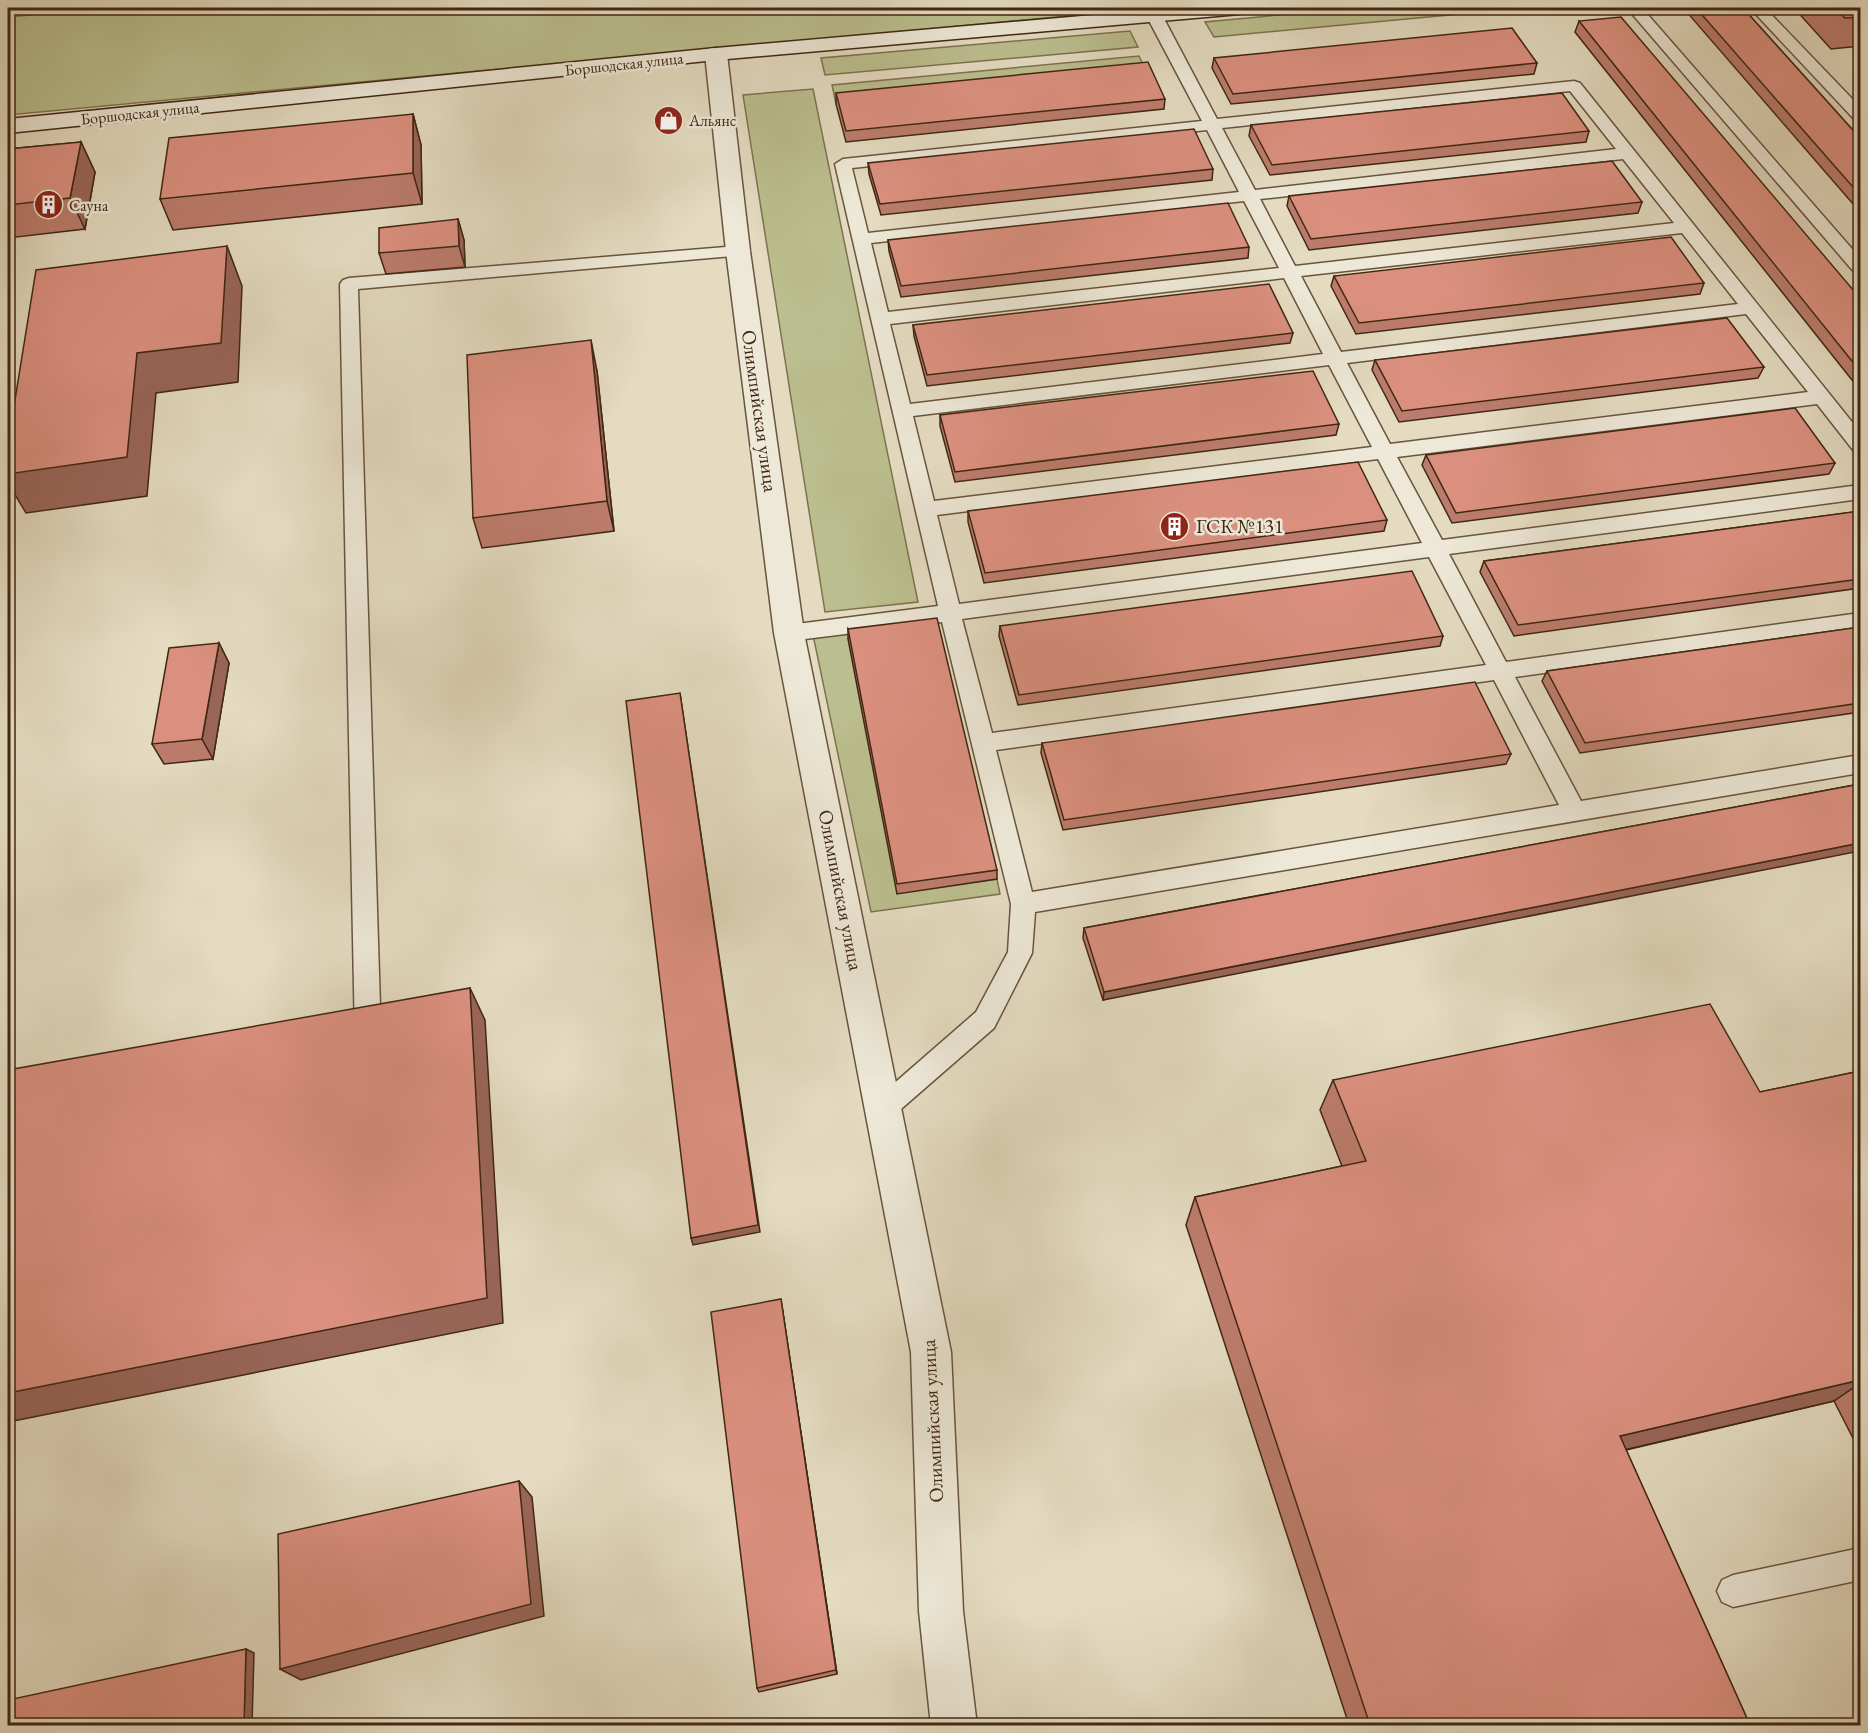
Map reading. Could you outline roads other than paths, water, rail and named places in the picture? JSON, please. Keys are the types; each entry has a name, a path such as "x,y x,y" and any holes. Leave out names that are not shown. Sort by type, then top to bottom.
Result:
{"street":[{"name":"Боршодская улица","path":"8,126 716,54 1240,8"},
{"name":"Олимпийская улица","path":"716,54 738,251 789,633 931,1352 941,1611 954,1725"}],"lane":[{"path":"1634,8 1860,268"},
{"path":"1757,8 1860,116"},
{"path":"1154,15 1574,811"},
{"path":"884,1108 985,1020 1020,953 1023,904 950,612 843,164 1574,86 1860,445"},
{"path":"861,239 1628,153"},
{"path":"880,319 1686,227"},
{"path":"369,1042 349,284 738,251"},
{"path":"902,411 1751,308"},
{"path":"925,509 1822,397"},
{"path":"789,633 1860,492"},
{"path":"982,743 1860,621"},
{"path":"1023,904 1860,764"},
{"path":"1733,1591 1860,1563"}],"place":[{"name":"Альянс","path":"668,120"},
{"name":"Сауна","path":"48,205"},
{"name":"ГСК №131","path":"1175,526"}]}
